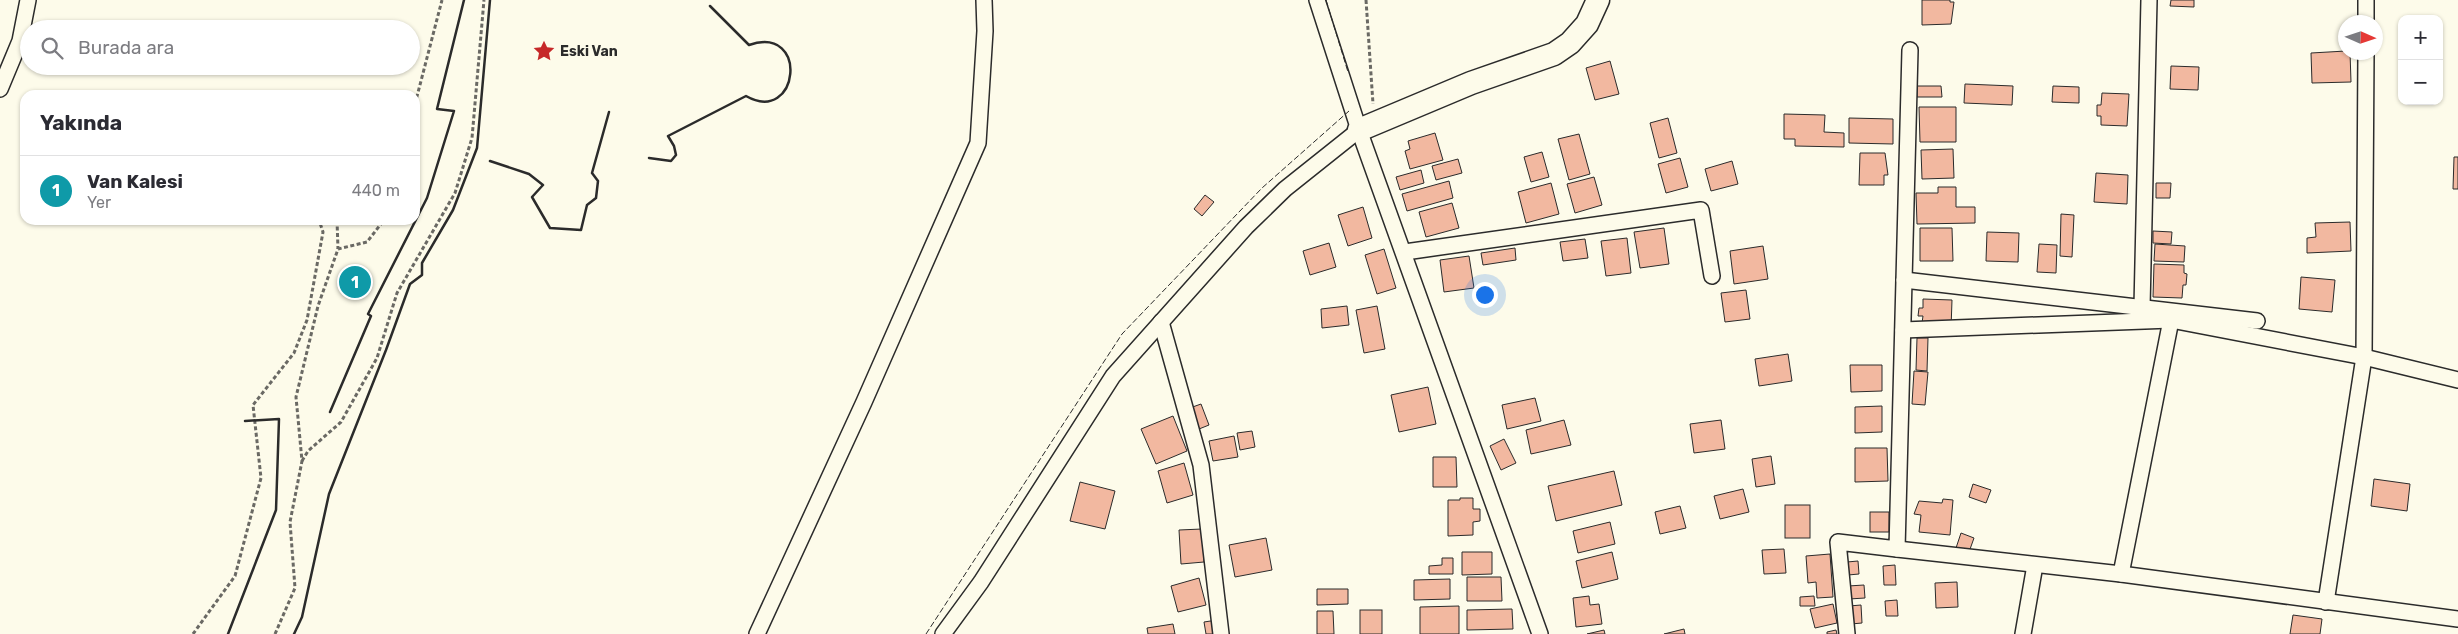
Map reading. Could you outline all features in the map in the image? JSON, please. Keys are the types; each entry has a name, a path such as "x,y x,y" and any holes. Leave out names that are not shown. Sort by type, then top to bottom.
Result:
{"street":[{"path":"24,20 28,0"},
{"path":"757,634 864,402 978,143 985,31 984,0"},
{"path":"1317,0 1359,130 1405,252 1540,634"},
{"path":"943,634 981,582 1114,376 1246,227 1285,189 1359,130 1471,83 1554,54 1570,43 1587,24 1598,0"},
{"path":"2142,307 2149,0"},
{"path":"2366,0 2366,15"},
{"path":"0,89 20,41"},
{"path":"1897,549 1910,50"},
{"path":"2326,602 2364,358 2366,60"},
{"path":"1405,252 1702,210 1712,276"},
{"path":"1904,280 2257,321"},
{"path":"1902,330 2171,320 2364,358 2458,380"},
{"path":"2121,574 2171,320"},
{"path":"1161,322 1201,465 1221,634"},
{"path":"1847,634 1838,542 2121,574 2458,619"},
{"path":"2023,634 2035,565"}],"path":[{"path":"419,90 442,0"},
{"path":"302,461 308,451 341,422 377,358 397,293 455,193 472,138 484,0"},
{"path":"1359,130 1373,113 1366,0"},
{"path":"193,634 236,576 261,478 253,404 294,353 304,328 324,232 321,225"},
{"path":"275,634 295,588 290,522 302,461 296,397 312,328 338,248 337,225"},
{"path":"338,248 367,242 380,225"},
{"path":"304,328 312,328"}],"building":[{"path":"1922,0 1950,0 1950,2 1954,2 1951,24 1922,25"},
{"path":"2171,0 2194,0 2194,7 2170,6"},
{"path":"2338,51 2338,60 2350,60 2351,82 2312,83 2311,53"},
{"path":"1610,61 1619,94 1595,100 1586,68"},
{"path":"2171,66 2199,67 2198,90 2170,89"},
{"path":"1965,84 2013,86 2012,105 1964,103"},
{"path":"1917,86 1941,86 1942,97 1917,97"},
{"path":"2053,86 2079,87 2079,103 2052,102"},
{"path":"2102,93 2129,94 2127,126 2101,125 2101,116 2097,116 2097,105 2101,105"},
{"path":"1919,107 1956,107 1956,142 1920,142"},
{"path":"1784,114 1825,115 1824,132 1844,133 1844,147 1795,146 1795,139 1784,139"},
{"path":"1668,118 1677,153 1659,158 1650,123"},
{"path":"1849,118 1893,119 1893,144 1849,143"},
{"path":"1435,133 1443,160 1410,169 1405,151 1410,149 1408,141"},
{"path":"1579,134 1590,174 1569,180 1558,139"},
{"path":"1953,149 1954,178 1922,179 1921,150"},
{"path":"1542,152 1549,177 1531,182 1524,157"},
{"path":"1860,153 1885,153 1888,175 1884,175 1884,185 1859,185"},
{"path":"2454,157 2458,157 2458,189 2453,189"},
{"path":"1680,158 1688,187 1666,193 1658,164"},
{"path":"1458,159 1462,173 1436,180 1432,166"},
{"path":"1732,161 1738,184 1711,191 1705,169"},
{"path":"1421,170 1424,183 1400,190 1396,177"},
{"path":"2096,173 2128,175 2127,204 2094,202"},
{"path":"1594,177 1602,205 1575,213 1567,184"},
{"path":"1449,181 1453,198 1407,211 1402,194"},
{"path":"1551,183 1559,214 1526,223 1518,192"},
{"path":"2156,183 2171,183 2170,198 2156,198"},
{"path":"1938,187 1956,187 1956,207 1975,207 1975,223 1917,224 1916,193 1938,193"},
{"path":"1205,195 1214,202 1202,216 1194,209"},
{"path":"1452,203 1459,228 1426,237 1419,212"},
{"path":"1363,207 1372,238 1348,246 1338,215"},
{"path":"2061,214 2074,215 2072,257 2060,256"},
{"path":"2350,222 2351,251 2307,253 2307,238 2316,237 2315,223"},
{"path":"1664,228 1669,264 1640,268 1634,232"},
{"path":"1920,228 1952,228 1953,261 1920,261"},
{"path":"2153,231 2172,232 2171,244 2153,243"},
{"path":"1987,232 2019,233 2018,262 1986,261"},
{"path":"1627,238 1631,273 1606,276 1601,241"},
{"path":"1585,239 1588,258 1563,261 1560,242"},
{"path":"1329,243 1336,267 1310,275 1303,251"},
{"path":"2039,244 2057,245 2056,273 2037,272"},
{"path":"2155,244 2185,246 2184,262 2154,261"},
{"path":"1763,246 1768,279 1734,284 1730,251"},
{"path":"1515,248 1516,260 1483,265 1481,253"},
{"path":"1384,249 1396,288 1377,294 1365,255"},
{"path":"1469,256 1474,288 1444,292 1440,260"},
{"path":"2154,264 2184,265 2184,273 2187,274 2186,285 2183,285 2182,298 2153,297"},
{"path":"2301,277 2335,280 2332,312 2299,309"},
{"path":"1746,290 1750,319 1725,322 1721,293"},
{"path":"1923,299 1952,300 1951,329 1922,323 1923,316 1918,316 1919,308 1923,308"},
{"path":"1347,306 1349,325 1322,328 1321,309"},
{"path":"1377,306 1385,349 1364,353 1356,310"},
{"path":"1917,338 1928,338 1927,371 1916,370"},
{"path":"1788,354 1792,381 1759,386 1755,359"},
{"path":"1850,365 1882,365 1882,391 1851,392"},
{"path":"1914,371 1928,372 1925,405 1912,404"},
{"path":"1428,387 1436,424 1399,432 1391,395"},
{"path":"1535,398 1541,421 1507,429 1502,405"},
{"path":"1201,404 1209,425 1194,431 1187,409"},
{"path":"1882,406 1882,432 1855,433 1855,407"},
{"path":"1173,416 1187,451 1156,464 1141,429"},
{"path":"1564,420 1571,445 1531,454 1526,430"},
{"path":"1721,420 1725,449 1694,453 1690,424"},
{"path":"1252,431 1255,447 1240,450 1237,433"},
{"path":"1234,436 1238,457 1213,461 1209,441"},
{"path":"1504,439 1516,463 1501,470 1490,446"},
{"path":"1855,448 1887,448 1888,481 1855,482"},
{"path":"1771,456 1775,484 1756,487 1752,459"},
{"path":"1433,457 1456,457 1457,487 1433,487"},
{"path":"1184,463 1193,495 1167,503 1158,471"},
{"path":"1614,471 1622,505 1556,521 1548,486"},
{"path":"2374,479 2410,484 2407,511 2371,506"},
{"path":"1080,482 1115,491 1105,529 1070,521"},
{"path":"1973,484 1991,490 1986,503 1969,497"},
{"path":"1743,489 1749,512 1720,519 1714,496"},
{"path":"1460,498 1473,498 1473,509 1480,509 1480,521 1473,522 1473,535 1448,536 1448,500 1460,500"},
{"path":"1943,499 1953,500 1950,535 1919,532 1921,515 1914,514 1919,501 1942,503"},
{"path":"1785,505 1810,505 1810,538 1785,538"},
{"path":"1680,506 1686,528 1660,534 1655,512"},
{"path":"1870,512 1889,512 1889,532 1870,532"},
{"path":"1610,522 1615,544 1578,553 1573,531"},
{"path":"1202,529 1204,562 1181,564 1179,530"},
{"path":"1961,533 1974,538 1969,552 1956,548"},
{"path":"1266,538 1272,570 1235,577 1229,545"},
{"path":"1784,549 1786,573 1764,574 1762,550"},
{"path":"1462,552 1492,552 1492,574 1462,575"},
{"path":"1612,552 1618,579 1582,588 1576,561"},
{"path":"1830,554 1833,597 1817,598 1816,582 1808,583 1806,556"},
{"path":"1442,558 1453,558 1453,574 1429,574 1429,566 1442,565"},
{"path":"1858,561 1859,574 1848,575 1847,562"},
{"path":"1895,565 1896,585 1884,585 1883,566"},
{"path":"1467,577 1501,577 1502,601 1467,601"},
{"path":"1199,578 1206,605 1178,612 1171,586"},
{"path":"1450,579 1450,599 1414,600 1414,580"},
{"path":"1957,582 1958,607 1936,608 1935,583"},
{"path":"1864,585 1865,598 1849,599 1848,586"},
{"path":"1317,589 1348,589 1348,604 1317,605"},
{"path":"1589,596 1590,605 1599,604 1602,624 1576,627 1573,598"},
{"path":"1814,596 1815,606 1800,606 1800,597"},
{"path":"1897,600 1898,616 1886,616 1885,601"},
{"path":"1833,604 1837,623 1815,628 1810,609"},
{"path":"1861,605 1862,623 1851,624 1849,606"},
{"path":"1459,606 1459,634 1420,634 1420,607"},
{"path":"1512,609 1513,629 1467,630 1467,610"},
{"path":"1360,610 1382,610 1382,634 1360,634"},
{"path":"1317,611 1333,611 1334,634 1317,634"},
{"path":"2293,615 2322,619 2320,634 2290,634"},
{"path":"1217,620 1219,634 1206,634 1204,622"},
{"path":"1173,624 1175,634 1148,634 1147,628"},
{"path":"1684,629 1685,634 1664,634"},
{"path":"1604,630 1605,634 1587,634"},
{"path":"1836,630 1837,634 1827,634 1827,632"}],"fence":[{"path":"1326,0 1348,72"},
{"path":"926,634 1122,334 1262,188 1349,111"}],"wall":[{"path":"420,212 427,198 454,111 437,109 464,0"},
{"path":"294,634 302,617 329,494 410,284 422,275 422,263 453,210 477,148 490,0"},
{"path":"649,158 671,161 676,155 674,146 668,136 746,96 764,102 777,98 786,88 790,74 789,60 782,48 769,42 749,45 710,6"},
{"path":"490,161 529,174 543,185 532,197 550,228 581,230 587,205 596,198 598,181 592,173 609,112"},
{"path":"330,412 371,316 368,314 413,225"},
{"path":"228,634 276,510 279,419 245,421"}],"place":[{"name":"Eski Van","path":"544,51"},
{"name":"Van Kalesi","path":"355,282"}]}
